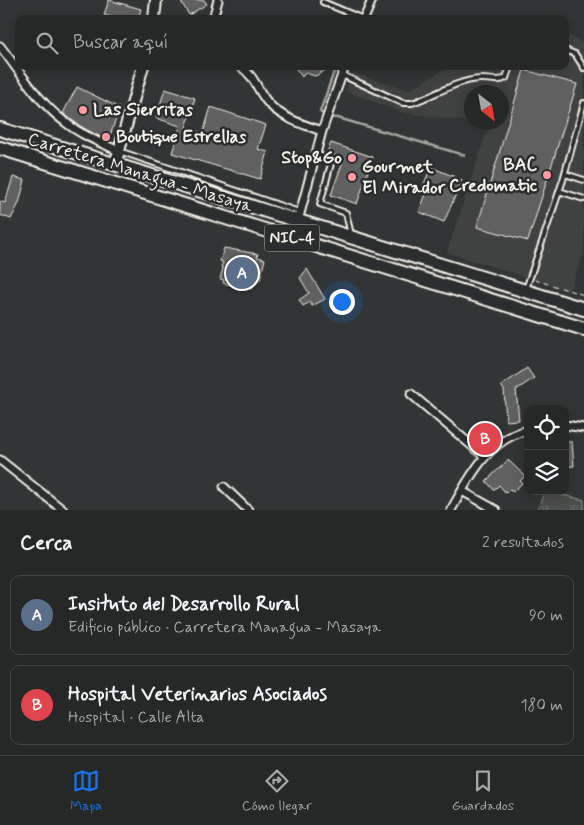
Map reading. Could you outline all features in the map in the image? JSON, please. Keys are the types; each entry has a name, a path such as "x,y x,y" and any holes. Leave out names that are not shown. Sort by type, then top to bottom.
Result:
{"highway":[{"name":"Carretera Managua - Masaya","path":"0,129 115,165 298,217 351,237 584,309"},
{"name":"Carretera Managua - Masaya","path":"0,148 360,258 580,328"},
{"path":"216,214 226,212 245,213 284,223 298,217 302,228 331,239 360,258"}],"street":[{"path":"154,15 156,0"},
{"path":"214,15 218,0"},
{"path":"365,15 372,0"},
{"path":"0,46 15,65"},
{"path":"19,70 63,121 78,132 119,151"},
{"path":"115,165 142,70"},
{"path":"244,70 256,81 269,104 294,121 322,131"},
{"path":"298,217 322,131 344,70"},
{"path":"411,394 484,456"},
{"path":"569,426 584,428"},
{"path":"451,510 484,456 506,439 524,432"},
{"path":"0,460 63,510"},
{"path":"224,487 248,510"},
{"path":"462,491 496,510"}],"lane":[{"path":"323,2 354,15"},
{"path":"569,52 575,54 584,68"},
{"path":"342,74 403,102 412,103 470,80 500,81 506,78 509,70"},
{"path":"526,291 560,191 584,103"},
{"path":"119,151 298,217"},
{"path":"316,154 332,160 320,204 346,213 351,237"},
{"path":"565,174 584,180"},
{"path":"560,191 584,199"},
{"path":"580,328 584,337"}],"path":[{"path":"530,278 584,295"}],"shaded area":[{"path":"569,35 584,44 584,254 569,291 447,252 487,130 509,130 509,85 464,85 464,121 401,112 345,91 353,73 409,90 443,70 569,70"}],"green space":[{"path":"543,495 562,495 584,500 584,510 537,510"}],"building":[{"path":"109,0 141,9 139,15 104,15"},
{"path":"180,0 204,0 207,4 189,15"},
{"path":"297,70 325,70 315,76 305,73 302,77"},
{"path":"524,70 577,84 528,241 477,227 506,130 509,130 509,120"},
{"name":"Las Sierritas","path":"77,87 120,108 108,141 80,126 63,113"},
{"path":"165,89 195,98 186,128 203,133 211,107 266,125 258,149 268,152 260,179 172,153 180,126 156,118"},
{"name":"Gourmet El Mirador","path":"331,143 373,157 357,204 331,195 344,158 327,153"},
{"path":"431,167 462,180 444,222 419,212 426,194 421,191"},
{"path":"13,177 25,180 19,203 11,219 0,215 0,201 5,203"},
{"path":"224,248 258,254 257,257 265,259 260,280 251,289 233,282 231,285 223,283 224,280 220,279 223,262 220,261"},
{"path":"307,269 325,299 312,306 310,302 303,306 299,300 309,293 300,278"},
{"path":"527,368 534,378 516,390 519,420 506,421 504,390 501,386"},
{"path":"569,442 572,442 574,466 569,467"},
{"path":"508,460 524,475 520,481 522,483 513,492 510,489 506,493 499,485 494,490 486,481"}],"waterway":[{"path":"335,70 320,112 327,117 338,118 464,155"}],"place":[{"name":"Las Sierritas","path":"83,110"},
{"name":"Boutique Estrellas","path":"106,137"},
{"name":"Stop&Go","path":"352,158"},
{"name":"BAC Credomatic","path":"547,175"},
{"name":"Gourmet El Mirador","path":"352,177"},
{"name":"Insituto del Desarrollo Rural","path":"242,273"},
{"name":"Hospital Veterinarios Asociados","path":"485,439"}]}
